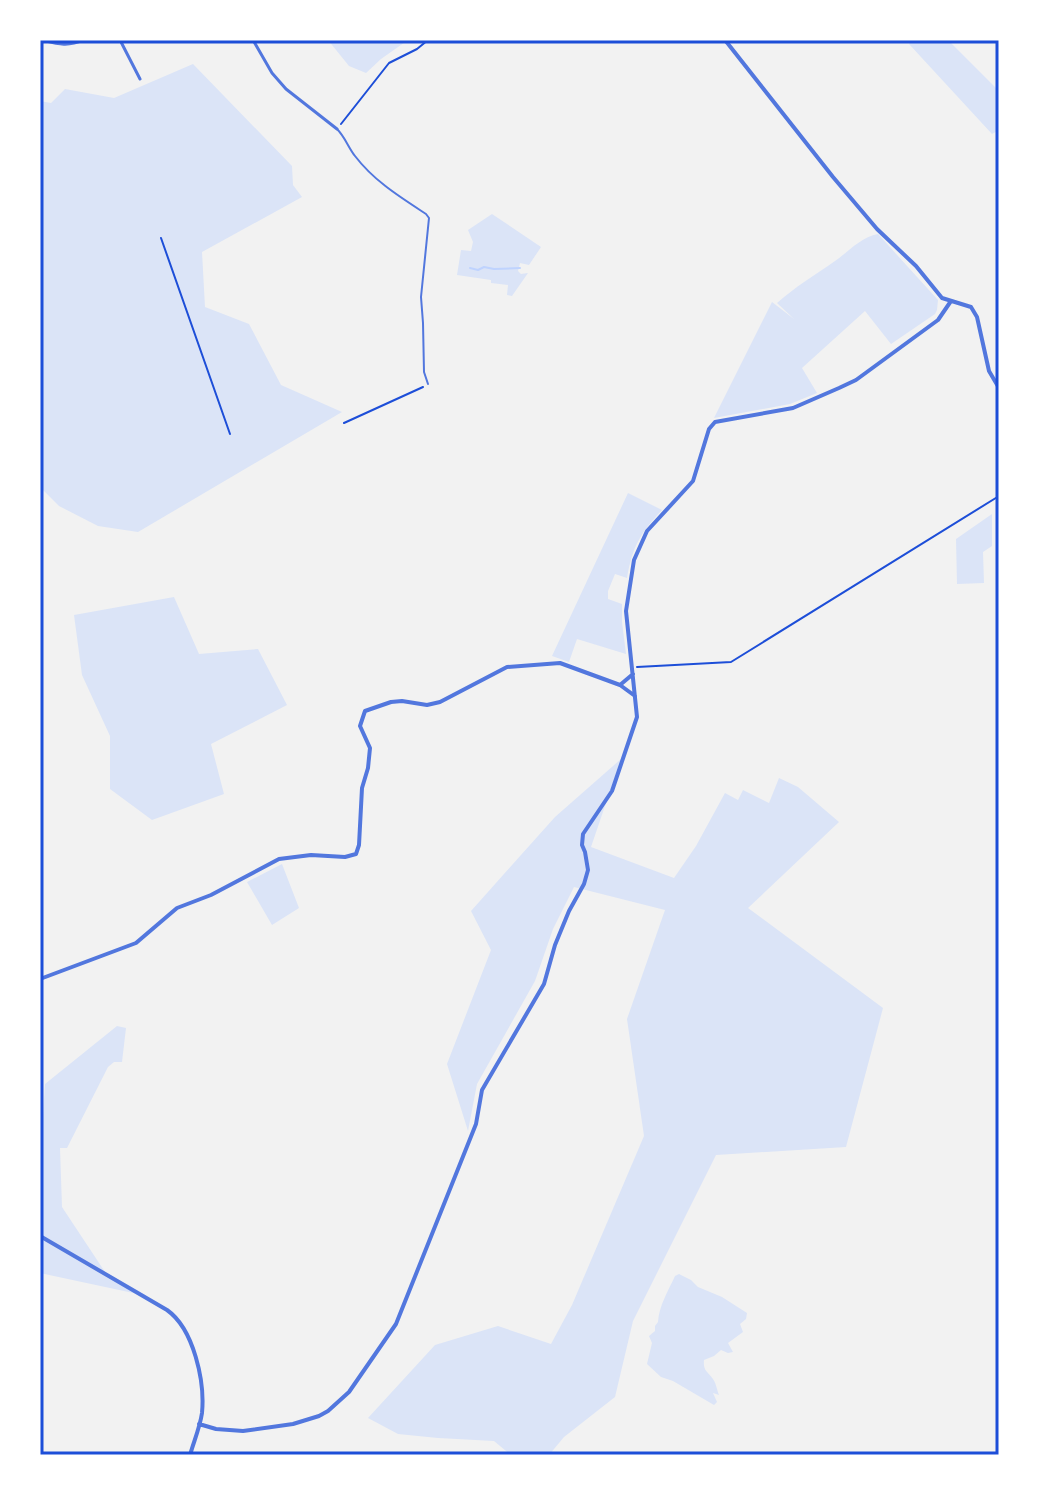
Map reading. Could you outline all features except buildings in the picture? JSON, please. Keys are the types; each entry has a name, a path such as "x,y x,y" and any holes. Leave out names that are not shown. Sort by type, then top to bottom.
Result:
{"street":[{"path":"42,40 62,46 83,40"},
{"path":"120,40 140,79"},
{"path":"253,40 272,73 286,89 337,129"},
{"path":"725,40 877,229 916,266 942,298 965,304 974,311 989,371 999,388"},
{"path":"199,1424 243,1431 293,1424 319,1416 349,1392 396,1324 476,1124 482,1090 544,984 555,945 584,884 588,870 582,845 583,834 612,791 637,717 626,611 634,560 647,531 693,481 709,429 715,422 793,408 856,380 938,320 951,301"},
{"path":"40,979 136,943 177,908 211,895 279,859 356,854 362,788 370,748 360,726 365,711 391,702 427,705 440,702 507,667 560,663 620,685 635,696"},
{"path":"620,685 632,671"},
{"path":"40,1236 175,1316 197,1360 202,1394 199,1424 190,1455"}],"lane":[{"path":"337,129 370,172 429,218 421,297 424,372 428,384"}],"path":[{"path":"337,129 389,63 428,40"},
{"path":"161,238 230,434"},
{"path":"344,423 428,384"},
{"path":"632,671 731,662 999,496"}],"shaded area":[{"path":"328,40 408,40 366,73 349,66"},
{"path":"912,40 948,40 999,91 999,130 992,134 909,44"},
{"path":"193,64 292,166 293,185 302,197 202,252 205,307 249,324 281,385 342,412 138,532 98,526 59,506 40,487 40,101 51,103 65,89 114,98"},
{"path":"492,214 541,247 529,265 520,263 518,271 528,273 512,296 507,295 508,285 457,275 461,250 471,251 473,242 468,230"},
{"path":"878,234 938,300 935,314 891,344 865,311 802,368 817,393 790,404 714,418 772,302 794,319 777,303 860,241"},
{"path":"628,493 662,510 638,541 627,578 615,574 608,591 608,599 622,604 626,654 577,639 569,662 552,656"},
{"path":"992,514 992,546 983,552 984,583 957,584 956,539"},
{"path":"174,597 199,654 258,649 287,705 211,744 224,794 152,820 110,789 110,736 82,675 74,615"},
{"path":"621,759 591,847 674,878 696,846 725,793 738,800 743,790 769,803 779,778 798,787 839,822 748,908 883,1008 846,1147 716,1155 633,1321 615,1397 564,1437 549,1455 511,1455 494,1441 398,1434 368,1418 435,1345 498,1326 551,1344 572,1305 644,1136 627,1019 665,910 574,887 553,929 535,981 477,1084 468,1131 447,1064 491,950 471,911 555,817"},
{"path":"282,864 299,908 272,925 247,882"},
{"path":"117,1026 126,1028 122,1062 114,1062 108,1067 67,1148 60,1148 62,1207 105,1272 147,1296 40,1273 40,1139 45,1084"},
{"path":"679,1274 747,1313 740,1324 743,1332 728,1343 733,1352 721,1350 704,1360 705,1369 719,1395 713,1393 717,1402 714,1405 661,1377 647,1364 652,1343 649,1336 655,1331 664,1299 675,1276"}],"waterway":[{"path":"470,268 520,268"}]}
